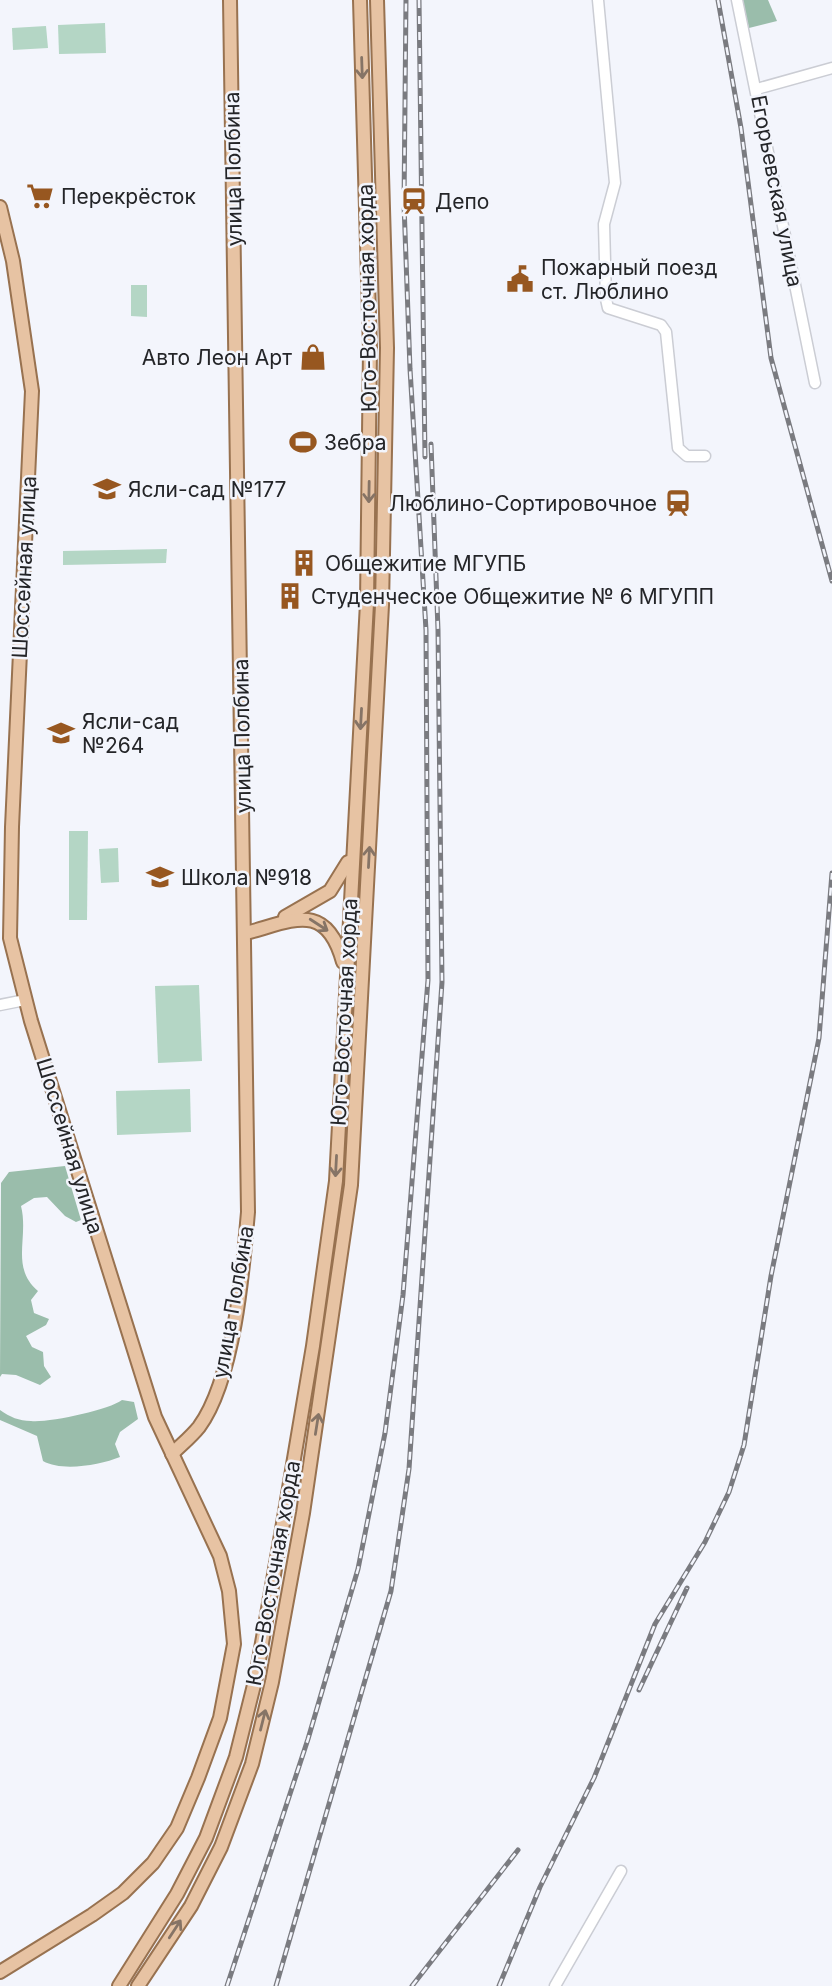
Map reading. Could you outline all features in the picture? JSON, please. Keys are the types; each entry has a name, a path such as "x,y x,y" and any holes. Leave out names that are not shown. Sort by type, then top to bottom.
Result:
{"main road":[{"name":"улица Полбина","path":"172,1454 199,1427 215,1396 226,1362 244,1255 248,1212 246,933 230,0"},
{"name":"Юго-Восточная хорда","path":"119,1986 177,1894 206,1838 236,1757 256,1677 313,1346 336,1181 368,603 370,349 360,0"},
{"name":"Юго-Восточная хорда","path":"138,1986 191,1906 221,1847 252,1764 272,1682 303,1513 351,1185 382,606 387,348 377,0"},
{"name":"Шоссейная улица","path":"0,207 13,261 32,390 8,917 25,1000 152,1408 219,1556 229,1591 234,1644 220,1718 177,1828 153,1863 123,1893 0,1972"},
{"path":"266,928 330,891 345,872 353,845"},
{"path":"246,933 299,918 318,921 333,936 346,972"}],"street":[{"path":"598,0 615,183 604,224 608,308 661,325 666,332 678,448 687,456 705,456"},
{"name":"Егорьевская улица","path":"737,0 815,383"},
{"path":"757,89 832,68"},
{"path":"0,1005 25,1000"},
{"path":"555,1986 621,1871"}],"green space":[{"path":"742,0 768,0 777,21 749,28"},
{"path":"105,23 106,53 59,54 58,25"},
{"path":"46,26 48,48 13,50 12,28"},
{"path":"131,285 147,285 147,317 131,316"},
{"path":"167,549 166,563 63,565 63,551"},
{"path":"69,831 88,831 87,920 69,920"},
{"path":"118,848 119,882 101,883 99,849"},
{"path":"199,985 202,1061 158,1063 155,986"},
{"path":"190,1089 191,1132 117,1135 116,1091"},
{"path":"65,1166 81,1220 76,1222 65,1216 47,1197 34,1198 21,1206 22,1262 30,1282 38,1291 31,1300 34,1313 49,1319 46,1325 26,1336 32,1347 43,1352 44,1366 51,1377 40,1385 16,1375 2,1374 0,1377 1,1183 9,1172"},
{"path":"122,1400 134,1402 138,1419 120,1432 115,1444 120,1457 92,1465 70,1467 43,1461 37,1436 0,1420 0,1410 11,1417 39,1421 92,1412"}],"railway":[{"path":"227,1986 308,1739 358,1569 385,1433 403,1295 428,980 426,630 410,369 404,204 406,0"},
{"path":"419,0 425,457"},
{"path":"718,0 741,128 771,358 832,581"},
{"path":"276,1986 391,1591 409,1469 442,982 438,630 431,444"},
{"path":"499,1986 540,1887 594,1778 655,1624 705,1542 729,1492 744,1445 771,1276 819,1038 832,873"},
{"path":"639,1690 687,1588"},
{"path":"412,1986 518,1850"}],"place":[{"name":"Перекрёсток","path":"40,196"},
{"name":"Депо","path":"414,201"},
{"name":"Пожарный поезд ст. Люблино","path":"520,279"},
{"name":"Авто Леон Арт","path":"313,357"},
{"name":"Зебра","path":"303,442"},
{"name":"Ясли-сад №177","path":"107,489"},
{"name":"Люблино-Сортировочное","path":"678,503"},
{"name":"Общежитие МГУПБ","path":"304,563"},
{"name":"Студенческое Общежитие № 6 МГУПП","path":"290,596"},
{"name":"Ясли-сад №264","path":"61,733"},
{"name":"Школа №918","path":"160,877"}]}
